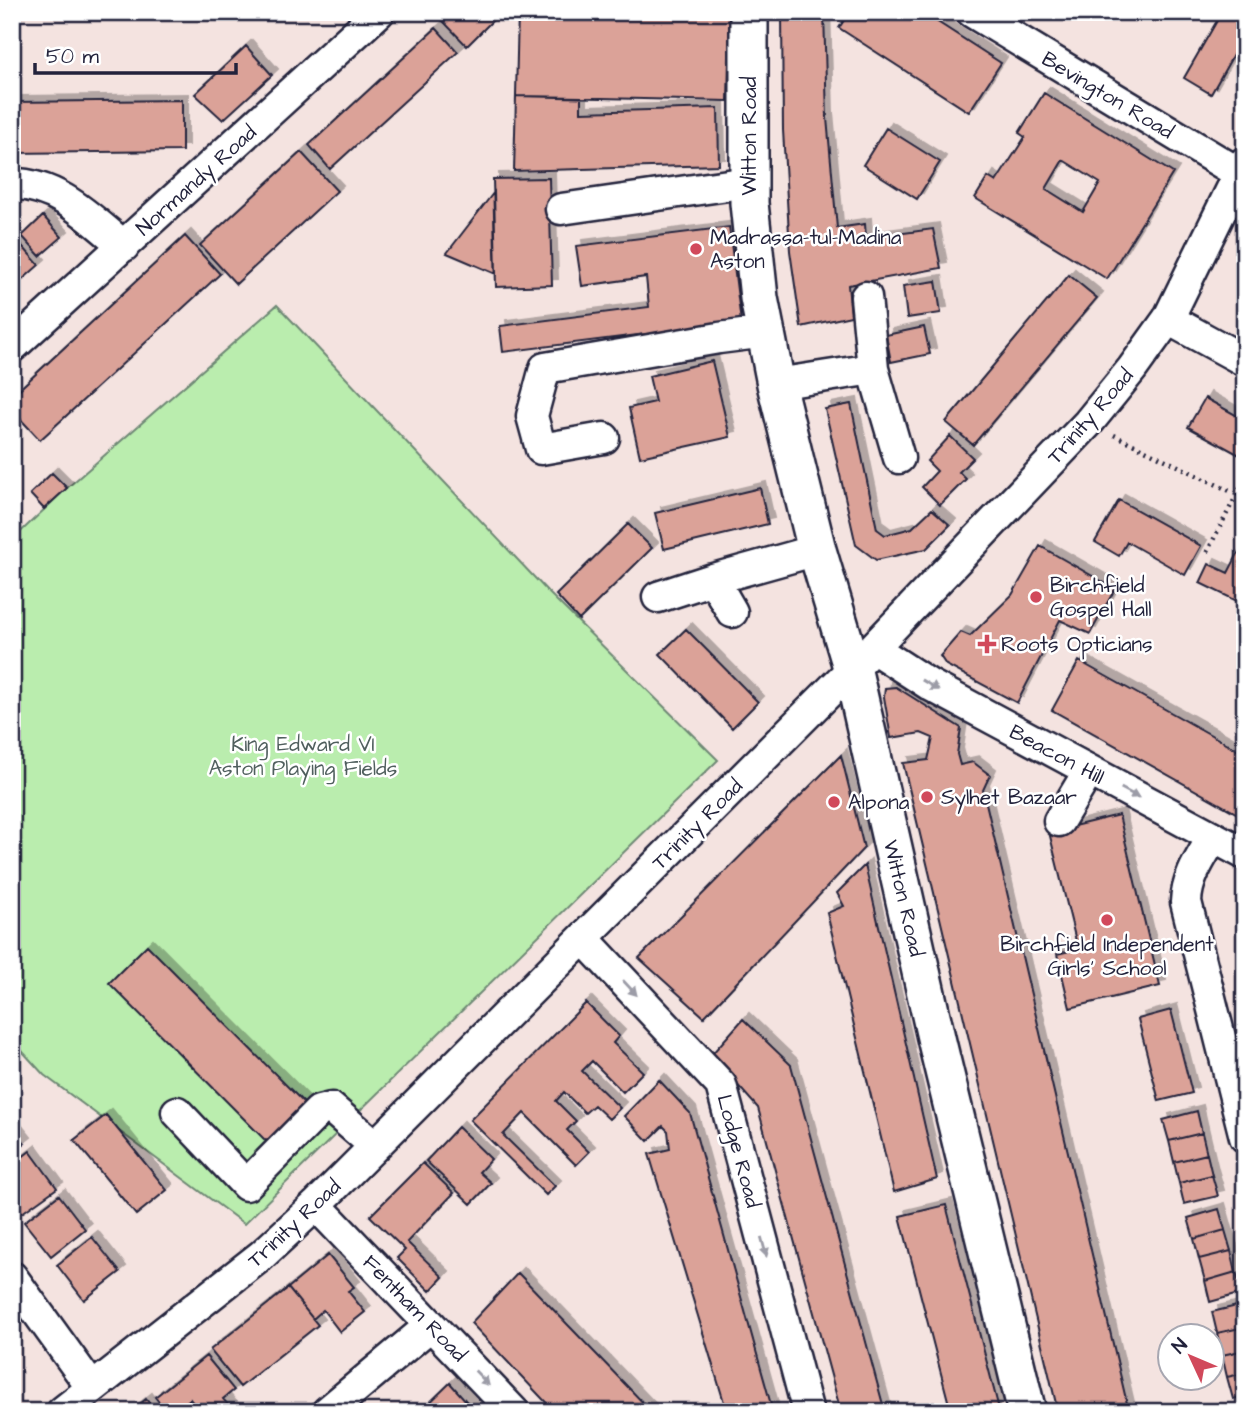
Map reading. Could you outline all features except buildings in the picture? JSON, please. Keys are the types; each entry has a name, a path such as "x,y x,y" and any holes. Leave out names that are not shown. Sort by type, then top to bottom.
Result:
{"main road":[{"name":"Witton Road","path":"749,12 749,182 759,298 776,384 817,550 863,657 937,1042 1027,1412"}],"street":[{"name":"Normandy Road","path":"12,346 379,12"},
{"name":"Bevington Road","path":"972,12 1243,171"},
{"name":"Trinity Road","path":"62,1412 262,1255 316,1205 863,657 1088,423 1168,319 1243,171"},
{"path":"561,209 749,182"},
{"path":"12,184 20,183 51,192 74,205 124,246"},
{"path":"866,297 873,369 899,458"},
{"path":"1168,319 1245,361"},
{"path":"604,438 541,449 533,416 545,368 766,332"},
{"path":"776,384 873,369"},
{"path":"658,597 817,550"},
{"path":"713,579 732,612"},
{"name":"Beacon Hill","path":"863,657 930,685 1245,854"},
{"path":"1059,821 1089,771"},
{"path":"1213,837 1191,875 1186,902 1245,1137"},
{"name":"Lodge Road","path":"583,938 721,1084 808,1412"},
{"path":"177,1112 246,1185 319,1111 331,1108 375,1146"},
{"name":"Fentham Road","path":"316,1205 514,1412"},
{"path":"12,1277 92,1388"},
{"path":"327,1412 431,1325"}],"path":[{"path":"1088,423 1236,494"},
{"path":"1207,552 1245,479"}],"green space":[{"name":"King Edward VI Aston Playing Fields","path":"277,305 550,594 718,760 244,1224 44,1075 12,1040 12,540 67,488"}],"place":[{"name":"Madrassa-tul-Madina Aston","path":"696,249"},
{"name":"Birchfield Gospel Hall","path":"1036,597"},
{"name":"Roots Opticians","path":"987,644"},
{"name":"Sylhet Bazaar","path":"927,797"},
{"name":"Alpona","path":"834,802"},
{"name":"Birchfield Independent Girls' School","path":"1107,920"}]}
